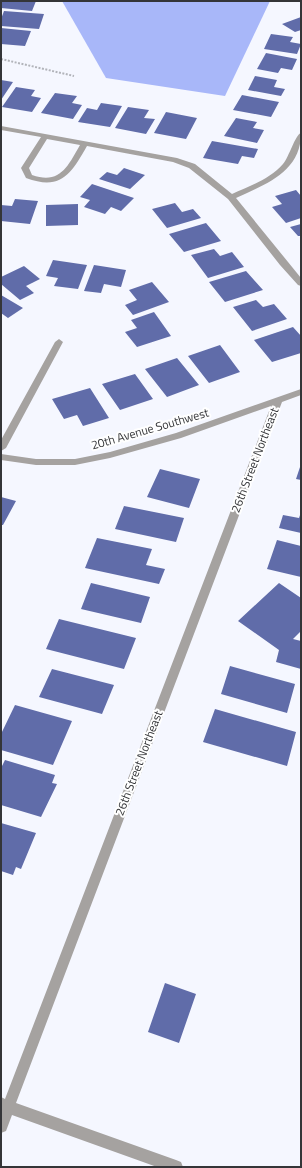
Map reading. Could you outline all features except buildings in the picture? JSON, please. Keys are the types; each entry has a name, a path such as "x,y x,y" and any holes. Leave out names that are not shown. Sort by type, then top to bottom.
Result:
{"street":[{"path":"1,128 174,160 192,166 231,197 283,263 301,283"},
{"path":"231,197 267,181 283,169 292,157 301,135"},
{"path":"45,136 25,168 29,176 42,180 50,180 63,176 68,172 85,143"},
{"path":"1,448 59,342"},
{"name":"20th Avenue Southwest","path":"1,457 36,462 67,462 110,456 178,436 301,392"},
{"name":"26th Street Northeast","path":"1,1126 5,1106 278,400"},
{"path":"5,1106 176,1167"}],"path":[{"path":"1,59 74,76"}],"shaded area":[{"path":"62,1 270,1 225,96 106,78"}]}
